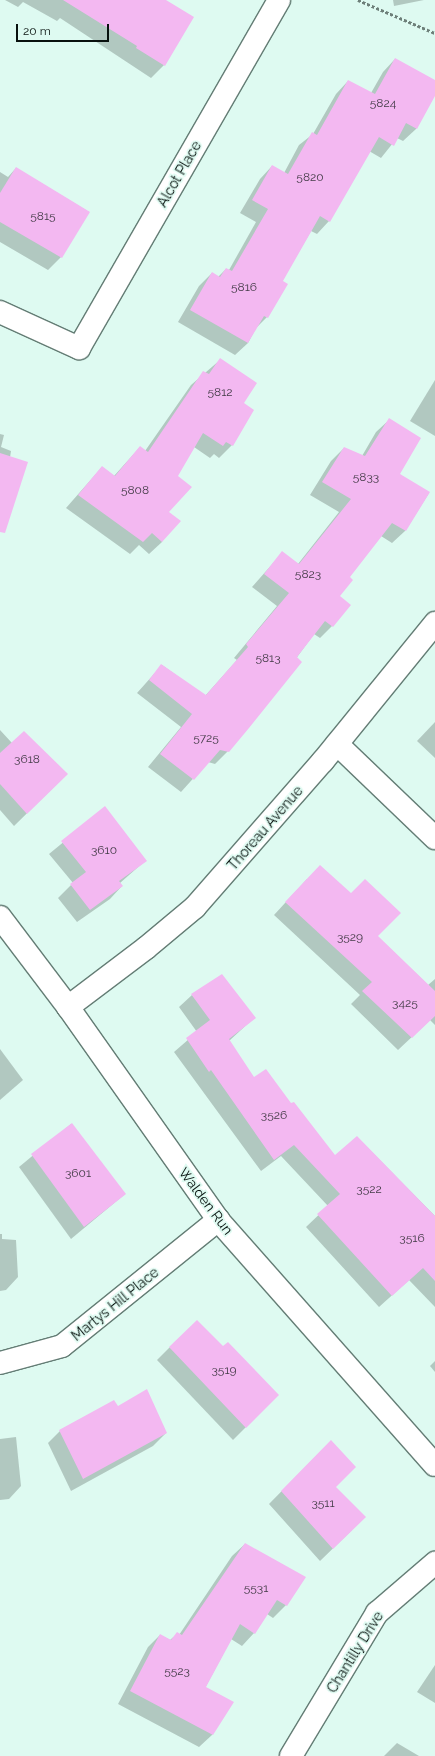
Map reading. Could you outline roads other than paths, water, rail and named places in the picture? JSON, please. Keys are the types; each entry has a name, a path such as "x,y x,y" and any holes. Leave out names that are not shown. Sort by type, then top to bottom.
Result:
{"street":[{"name":"Alcot Place","path":"0,312 79,348 279,0"},
{"name":"Thoreau Avenue","path":"68,1007 146,948 195,907 337,744 435,623"},
{"path":"337,744 435,838"},
{"name":"Walden Run","path":"0,917 68,1007 218,1220 435,1465"},
{"name":"Martys Hill Place","path":"0,1364 62,1346 218,1220"},
{"name":"Chantilly Drive","path":"291,1756 377,1613 435,1563"}]}
